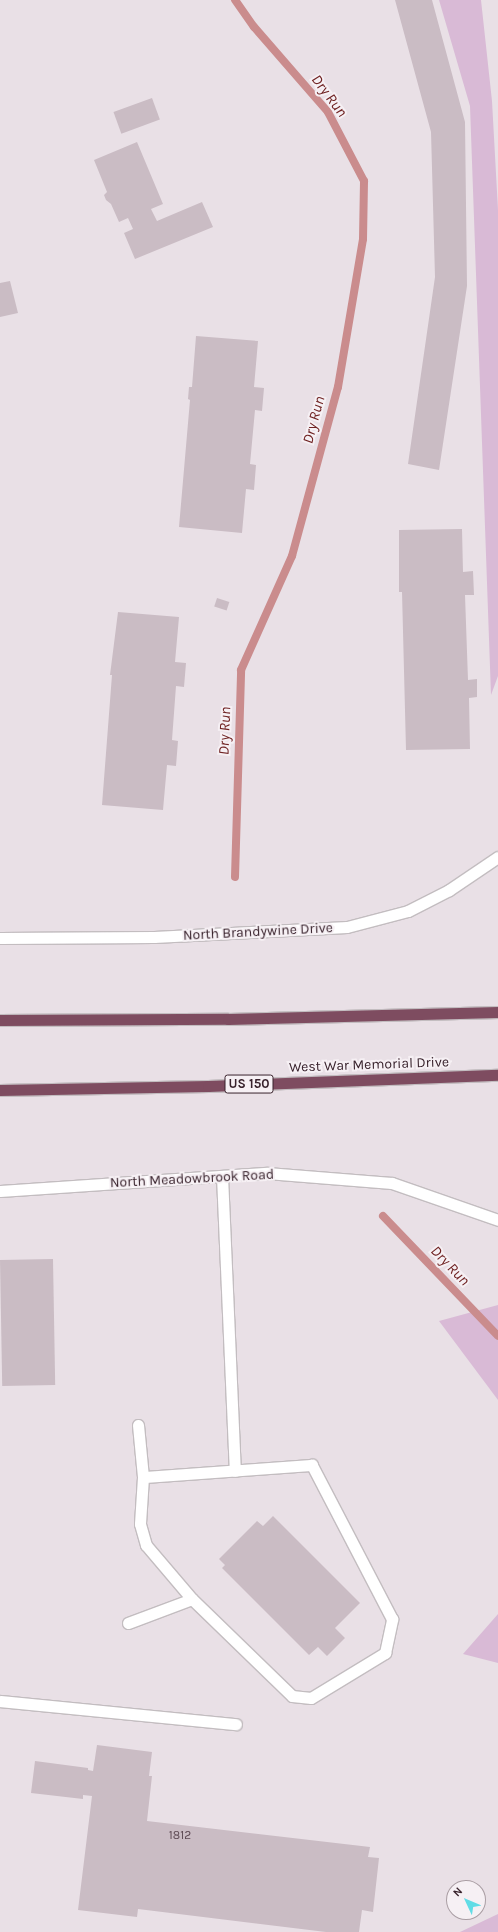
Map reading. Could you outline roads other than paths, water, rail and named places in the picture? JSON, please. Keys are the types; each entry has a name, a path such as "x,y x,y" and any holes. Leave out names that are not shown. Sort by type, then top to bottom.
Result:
{"highway":[{"path":"0,1020 228,1019 498,1012"},
{"name":"West War Memorial Drive","path":"0,1090 208,1086 498,1075"}],"street":[{"name":"North Brandywine Drive","path":"0,938 154,937 348,927 408,911 450,890 498,857"},
{"name":"North Meadowbrook Road","path":"0,1190 267,1173 392,1184 498,1220"},
{"path":"222,1176 235,1472"},
{"path":"138,1425 142,1477 140,1524 146,1545 192,1599 292,1696 311,1698 385,1653 392,1619 312,1465 235,1472 142,1477"},
{"path":"128,1623 192,1599"},
{"path":"0,1702 236,1724"}],"waterway":[{"name":"Dry Run","path":"235,0 254,27 328,112 364,181 363,239 338,387 292,556 241,670 235,877"},
{"name":"Dry Run","path":"383,1216 498,1336"}]}
